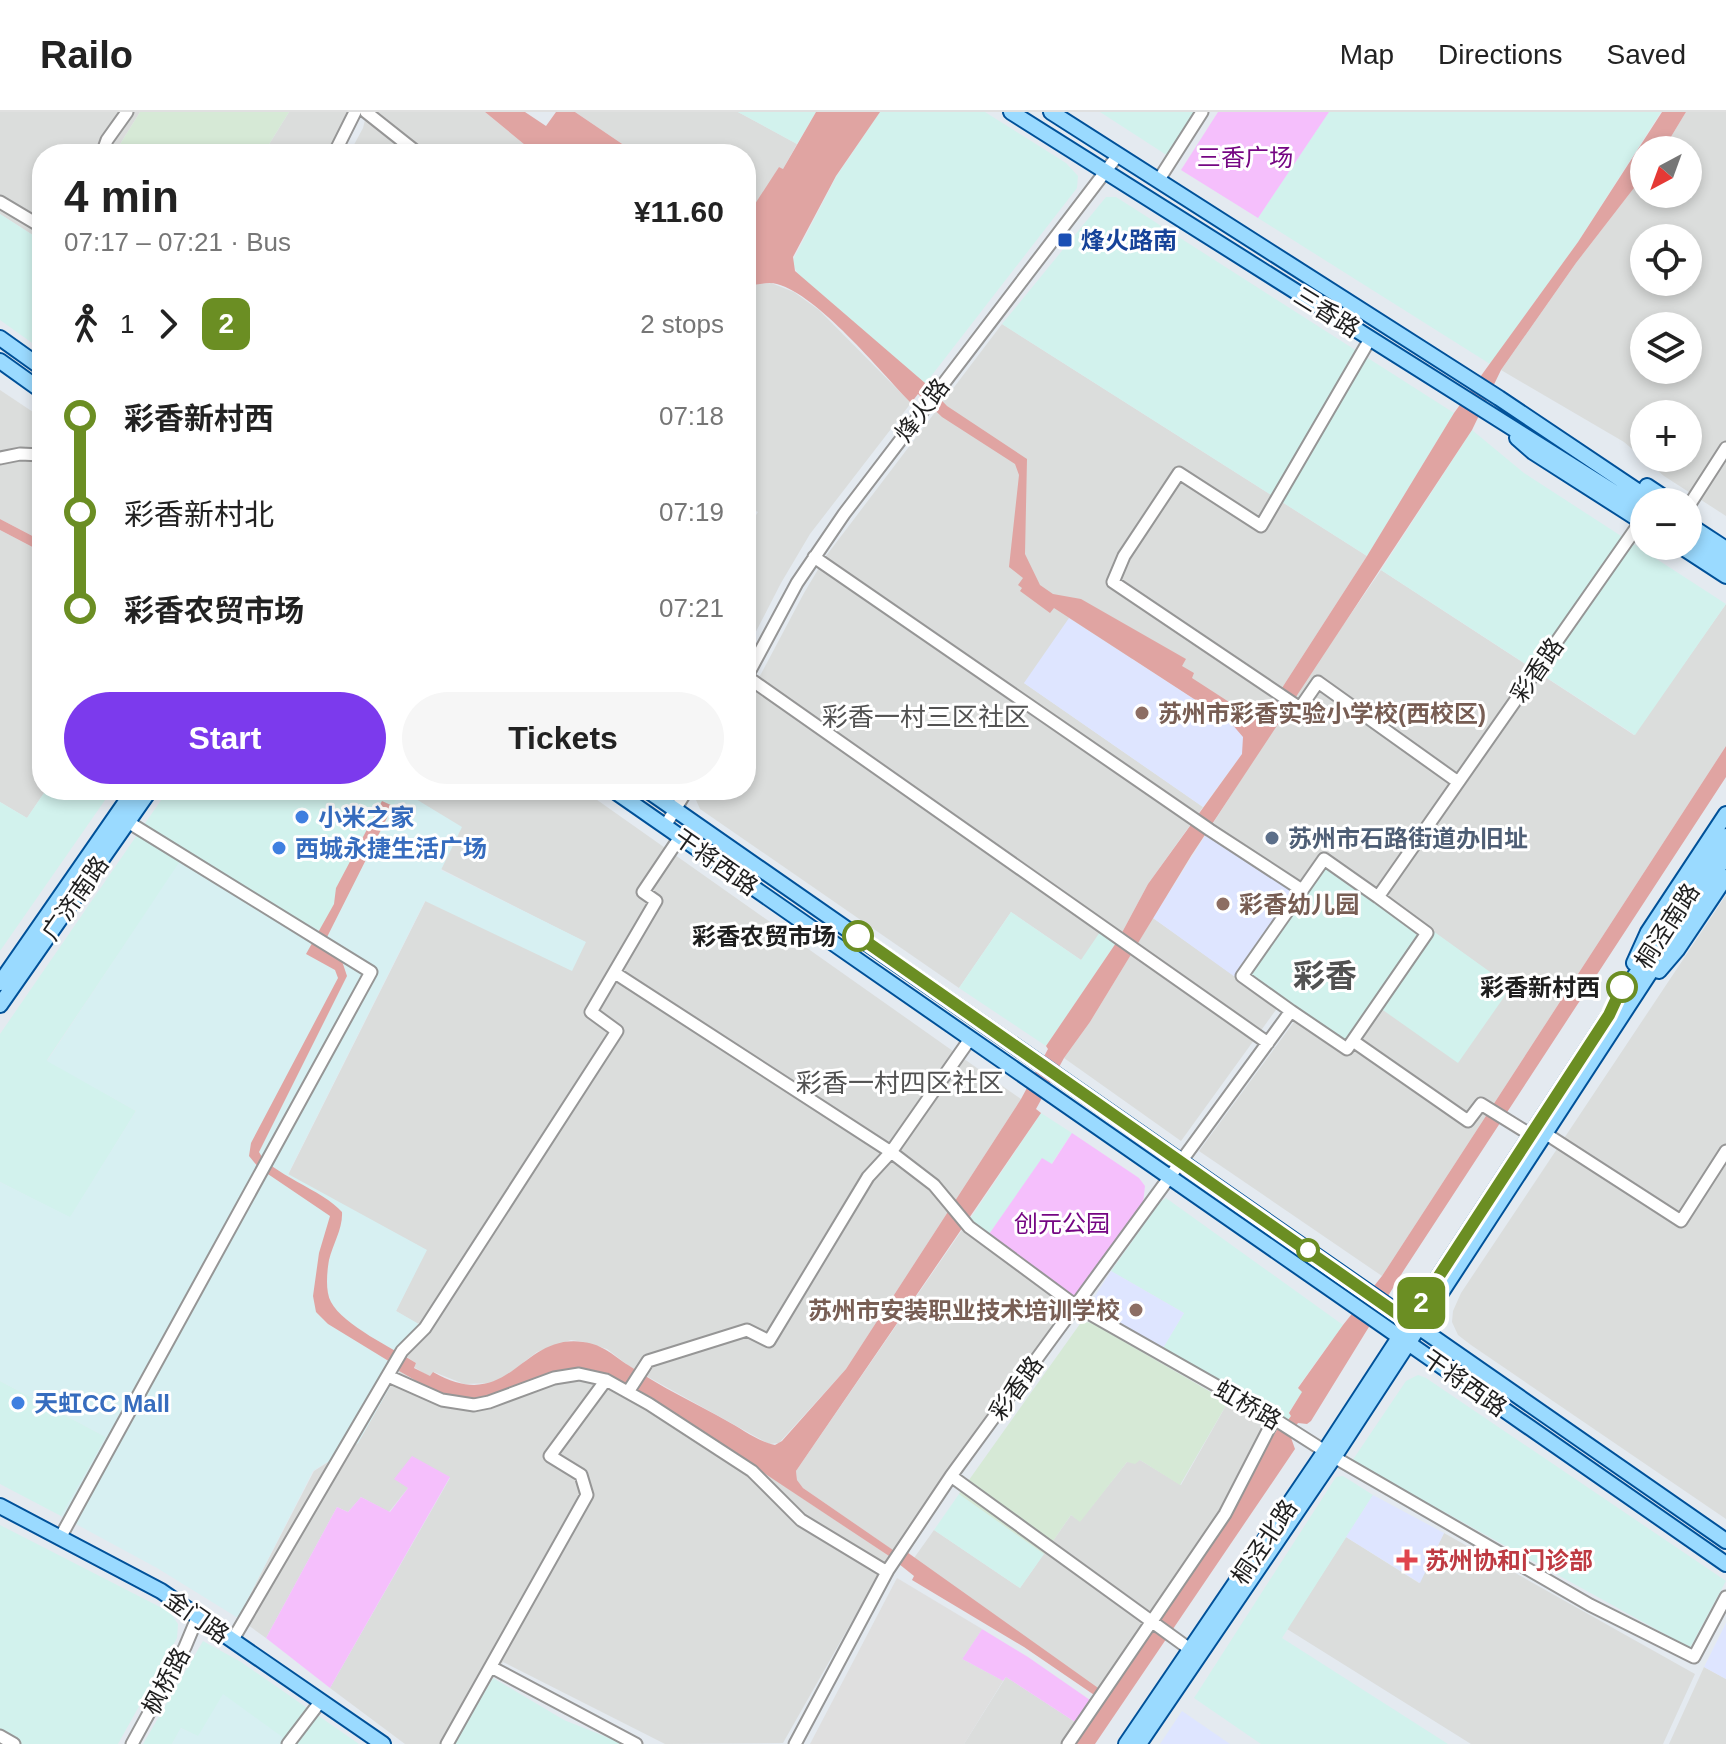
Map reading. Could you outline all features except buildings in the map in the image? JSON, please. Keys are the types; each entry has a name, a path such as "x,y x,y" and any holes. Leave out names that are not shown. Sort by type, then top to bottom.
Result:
{"main road":[{"name":"三香路","path":"1011,112 1485,411 1544,438 1630,488"},
{"name":"三香路","path":"1051,112 1498,397 1630,507"},
{"path":"0,338 32,361"},
{"path":"0,361 32,384"},
{"path":"1498,397 1551,423 1650,488"},
{"path":"1485,411 1533,452 1630,510"},
{"path":"1702,522 1726,538"},
{"path":"1702,533 1726,549"},
{"path":"1702,548 1726,564"},
{"path":"1701,560 1726,576"},
{"name":"广济南路","path":"0,983 127,800"},
{"name":"广济南路","path":"0,1005 143,800"},
{"name":"干将西路","path":"627,800 1726,1564"},
{"name":"干将西路","path":"661,800 1726,1541"},
{"path":"1614,1018 1648,932 1726,814"},
{"name":"桐泾南路","path":"1614,1018 1726,836"},
{"name":"桐泾南路","path":"1403,1341 1614,1018 1726,856"},
{"path":"1614,1018 1677,950 1726,877"},
{"name":"桐泾北路","path":"1139,1744 1403,1341"},
{"name":"桐泾北路","path":"1126,1744 1329,1454"},
{"name":"金门路","path":"0,1506 146,1583 383,1744"}],"street":[{"path":"106,144 114,127 127,112"},
{"path":"339,144 355,112"},
{"path":"366,112 406,144"},
{"path":"1158,181 1202,112"},
{"name":"烽火路","path":"756,659 814,557 1118,155"},
{"path":"0,202 32,221"},
{"path":"1370,339 1261,526 1179,473 1124,556 1113,582 1300,708 1318,682 1458,782"},
{"path":"1700,488 1726,448"},
{"path":"0,458 32,455"},
{"name":"彩香路","path":"1378,897 1630,537"},
{"path":"814,557 1302,890"},
{"path":"756,684 1268,1043"},
{"path":"665,826 682,800"},
{"path":"61,1536 371,972 128,822"},
{"path":"232,1641 402,1351 425,1328 617,1031 591,1012 656,901 643,892 680,837"},
{"path":"1324,859 1427,933 1347,1049 1242,976 1302,890 1324,859"},
{"name":"虹桥路","path":"615,973 891,1152 934,1185 969,1227 1076,1306 1590,1605 1694,1657 1726,1597"},
{"name":"彩香路","path":"795,1744 888,1571 951,1476 1291,1011"},
{"path":"629,1390 648,1361 747,1330 769,1341 868,1177 891,1152 970,1039"},
{"path":"1353,1041 1468,1121 1481,1104 1506,1120 1538,1134 1681,1221 1726,1151"},
{"path":"388,1376 442,1400 474,1405 554,1378 579,1374 606,1380 629,1390 752,1471 801,1520 888,1571"},
{"path":"447,1744 587,1495 581,1475 550,1456 606,1380"},
{"path":"1068,1744 1152,1624 1283,1425"},
{"path":"951,1476 1191,1650"},
{"name":"枫桥路","path":"132,1744 185,1647 198,1616"},
{"path":"491,1667 636,1744"},
{"path":"288,1744 320,1702"},
{"path":"0,1736 14,1744"}],"shaded area":[{"path":"0,112 140,112 120,144 32,144 32,235 0,214"},
{"path":"140,112 289,112 269,144 120,144"},
{"path":"289,112 349,112 331,144 269,144"},
{"path":"367,112 485,112 524,144 354,144"},
{"path":"485,112 525,112 546,126 556,112 575,112 622,144 524,144"},
{"path":"575,112 738,112 797,144 783,169 779,167 756,210 756,144 622,144"},
{"path":"738,112 816,112 797,144"},
{"path":"816,112 880,112 836,176 793,257 795,271 925,383 947,406 1027,459 1025,554 1040,585 1053,594 1081,599 1186,659 1182,666 1194,673 1192,678 1260,722 1454,413 1578,242 1630,162 1630,193 1576,263 1501,370 1472,430 1191,856 1090,1022 1064,1058 1036,1109 1041,1113 796,1471 797,1480 803,1488 893,1550 897,1545 1108,1695 1213,1541 1220,1524 1277,1430 1291,1416 1289,1413 1302,1392 1298,1388 1382,1276 1726,746 1726,777 1404,1270 1311,1421 1298,1423 1290,1435 1295,1449 1095,1744 1076,1744 1103,1701 1024,1647 912,1580 914,1576 889,1556 646,1395 603,1373 579,1367 481,1400 441,1395 328,1324 316,1312 313,1296 319,1253 330,1216 259,1168 249,1156 251,1143 338,978 335,970 306,954 334,904 336,888 382,801 393,806 321,949 342,961 347,976 259,1152 274,1167 342,1212 328,1265 327,1287 331,1302 357,1328 416,1363 414,1368 430,1376 433,1372 459,1383 480,1385 498,1379 544,1349 562,1343 597,1345 666,1388 775,1445 846,1369 1021,1099 1048,1049 1046,1046 1118,940 1148,884 1242,754 1243,737 1231,723 1054,608 1050,613 1020,591 1022,588 1018,585 1023,578 1009,567 1019,475 1015,464 942,417 918,394 911,403 848,336 811,303 777,284 756,284 756,202 779,167 783,169"},
{"path":"880,112 985,112 1066,163 1078,176 1077,188 925,384 798,274 792,262 836,177"},
{"path":"1100,112 1196,112 1168,156"},
{"path":"1329,112 1661,112 1646,136 1630,136 1630,161 1578,242 1490,364 1258,218"},
{"path":"1662,112 1686,112 1671,136 1646,136"},
{"path":"1686,112 1726,112 1726,516 1702,501 1702,488 1683,488 1659,472 1702,472 1702,400 1630,400 1630,447 1501,370 1576,263 1630,193 1630,208 1702,208 1702,136 1671,136"},
{"path":"1106,197 1116,197 1454,413 1367,556 1002,324"},
{"path":"0,214 32,235 32,343 0,320"},
{"path":"771,283 794,292 819,310 911,403 810,534 756,632 758,512 756,284"},
{"path":"1002,324 1367,556 1251,736 1134,659 1024,683 1203,807 1148,884 1118,940 1081,960 1011,912 959,988 700,809 696,800 756,800 756,683 826,556"},
{"path":"0,390 32,411 32,448 0,450"},
{"path":"1472,430 1524,473 1630,542 1630,560 1658,560 1726,604 1635,735 1381,570"},
{"path":"32,460 32,536 0,519 0,461"},
{"path":"0,519 32,536 32,547 0,530"},
{"path":"0,530 32,547 32,800 39,800 27,818 0,802"},
{"path":"1381,570 1634,735 1726,604 1726,746 1382,1276 1199,1151 1296,1019 1510,987 1323,852 1295,891 1208,831"},
{"name":"苏州市彩香实验小学校(西校区)","path":"1069,618 1251,736 1242,754 1203,807 1024,683"},
{"path":"39,800 105,800 0,951 0,802 27,818"},
{"path":"161,800 397,800 328,935 183,858 47,1060 136,1111 70,1218 0,1182 0,1034"},
{"path":"396,800 417,800 462,827 441,870 586,942 572,971 425,901 288,1174 427,1250 396,1311 424,1327 358,1443 313,1471 238,1618 157,1568 61,1516 106,1437 0,1381 0,1182 70,1217 136,1111 47,1061 182,858 328,935"},
{"path":"407,800 597,800 1021,1099 846,1369 779,1443 769,1444 630,1367 607,1349 584,1342 571,1340 537,1352 492,1383 464,1384 434,1372 430,1377 414,1367 416,1363 407,1357 423,1327 396,1311 426,1250 288,1175 426,900 571,970 585,942 441,869"},
{"name":"彩香幼儿园","path":"1208,831 1295,891 1235,977 1153,918"},
{"path":"1323,852 1511,987 1458,1063 1380,1008 1348,1055 1235,977"},
{"path":"1726,895 1726,1519 1471,1345 1458,1335 1452,1322 1461,1293"},
{"path":"1011,912 1081,960 1102,929 1118,940 1046,1046 959,988"},
{"path":"1153,918 1278,1007 1181,1141 1064,1058 1090,1022"},
{"path":"1041,1113 1072,1133 1051,1164 1042,1159 987,1237 970,1219"},
{"path":"1166,1198 1343,1325 1298,1387 1303,1391 1289,1412 1292,1415 1288,1421 1163,1348 1184,1313 1111,1271"},
{"path":"962,1230 1068,1307 894,1551 803,1488 797,1480 796,1471"},
{"name":"苏州市安装职业技术培训学校","path":"1111,1271 1184,1313 1163,1348 1088,1307"},
{"path":"1082,1321 1092,1323 1228,1402 1180,1485 1140,1460 1135,1464 1127,1462 1080,1522 1071,1515 1044,1554 959,1494"},
{"path":"583,1367 603,1373 660,1403 889,1556 783,1743 665,1744 503,1662 454,1744 405,1744 330,1688 450,1478 408,1488 389,1512 361,1497 348,1512 337,1507 266,1638 238,1618 314,1471 358,1443 399,1371 441,1395 481,1400"},
{"path":"1418,1375 1726,1581 1690,1648 1352,1461 1406,1381"},
{"name":"天虹CC Mall","path":"0,1381 106,1437 61,1516 0,1484"},
{"path":"1228,1402 1277,1430 1220,1524 1213,1541 1107,1695 914,1558 934,1530 1020,1588 1071,1515 1080,1521 1127,1462 1140,1460 1181,1485"},
{"path":"1343,1476 1373,1495 1282,1638 1448,1744 1261,1744 1194,1698 1336,1477"},
{"path":"959,1494 1044,1554 1020,1588 934,1530"},
{"name":"苏州协和门诊部","path":"1373,1495 1444,1533 1420,1583 1346,1537"},
{"path":"0,1525 170,1612 178,1624 177,1638 118,1744 0,1744"},
{"path":"1444,1533 1695,1674 1663,1744 1471,1744 1287,1629 1346,1537 1419,1583"},
{"path":"897,1578 982,1629 962,1659 1003,1681 964,1744 810,1744"},
{"path":"1726,1623 1726,1679 1704,1667"},
{"path":"203,1641 241,1662 359,1744 292,1744 197,1736 181,1728 172,1744 143,1744"},
{"path":"1704,1667 1726,1679 1726,1744 1669,1744"},
{"path":"1006,1677 1075,1722 1061,1744 964,1744"},
{"path":"493,1678 564,1720 624,1744 454,1744"},
{"path":"223,1694 292,1744 172,1744 181,1728 198,1736"},
{"path":"1182,1711 1230,1744 1160,1744"}],"green space":[{"name":"三香广场","path":"1218,112 1329,112 1258,218 1181,170"},
{"name":"创元公园","path":"1072,1133 1139,1178 1145,1186 1143,1203 1073,1300 987,1237 1042,1158 1052,1164"},
{"path":"412,1456 450,1477 330,1688 266,1638 337,1507 348,1512 361,1497 390,1512 408,1488 394,1479"},
{"path":"982,1629 1090,1700 1075,1722 1006,1677 1003,1681 962,1659"}],"bus line":[{"name":"2","path":"858,936 1409,1322 1609,1015 1622,987"}],"place":[{"name":"烽火路南","path":"1065,240"},
{"name":"苏州市彩香实验小学校(西校区)","path":"1142,713"},
{"name":"小米之家","path":"302,817"},
{"name":"苏州市石路街道办旧址","path":"1272,838"},
{"name":"西城永捷生活广场","path":"279,848"},
{"name":"彩香幼儿园","path":"1223,904"},
{"name":"彩香农贸市场","path":"858,936"},
{"name":"彩香新村西","path":"1622,987"},
{"name":"苏州市安装职业技术培训学校","path":"1136,1310"},
{"name":"天虹CC Mall","path":"18,1403"},
{"name":"苏州协和门诊部","path":"1407,1560"}],"district":[{"name":"彩香一村三区社区","path":"926,717"},
{"name":"彩香","path":"1325,976"},
{"name":"彩香一村四区社区","path":"900,1083"}]}
